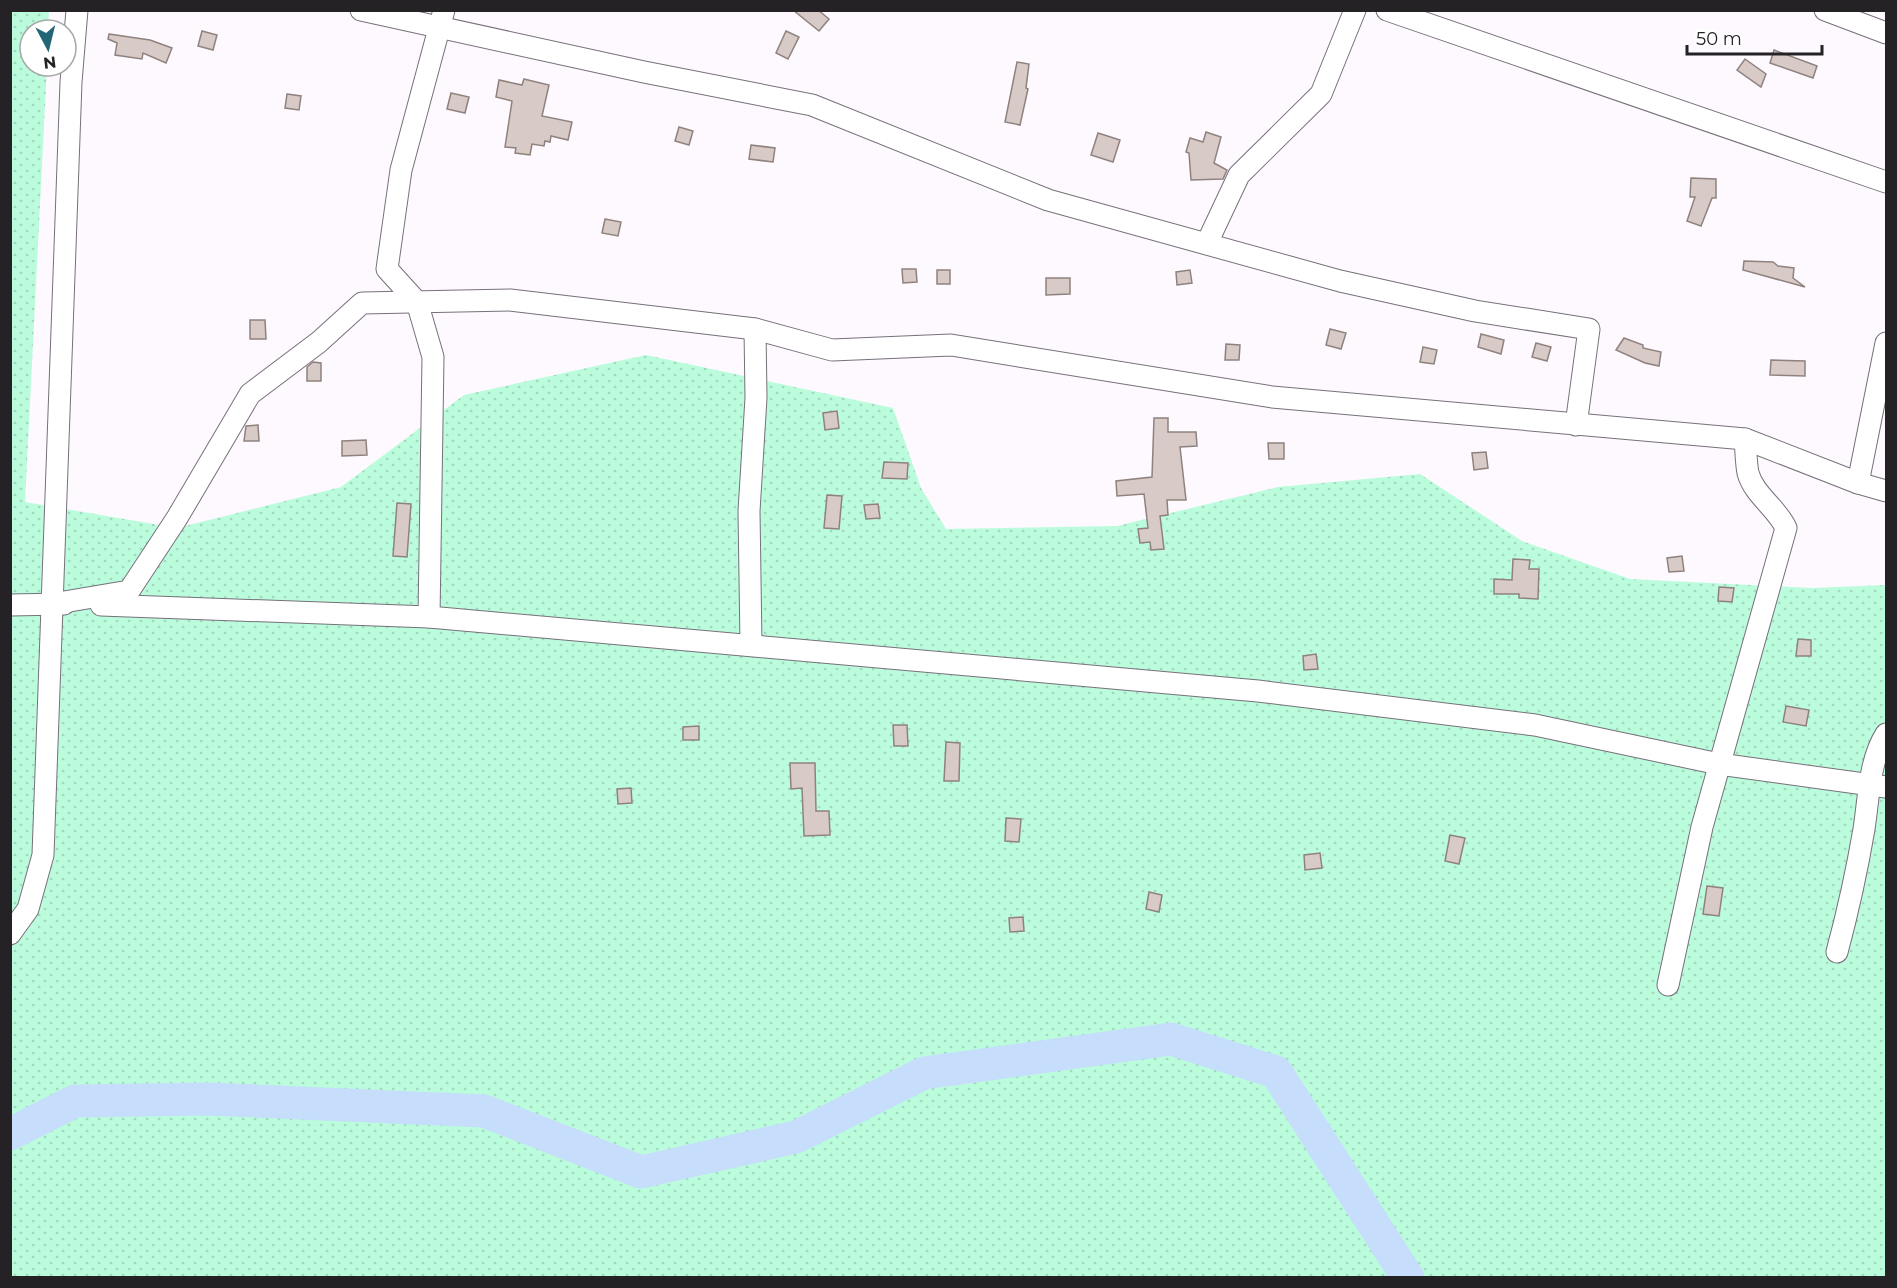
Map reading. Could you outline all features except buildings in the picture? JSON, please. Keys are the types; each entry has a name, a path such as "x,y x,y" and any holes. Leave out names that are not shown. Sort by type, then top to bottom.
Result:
{"street":[{"path":"10,934 28,909 43,855 71,82 77,10"},
{"path":"361,10 442,18 644,72 812,105 1048,200 1340,281 1475,311 1588,329 1576,425"},
{"path":"1207,243 1239,175 1321,94 1355,10"},
{"path":"1387,10 1887,182"},
{"path":"1825,10 1887,33"},
{"path":"429,617 433,357 417,302 387,269 401,170 442,18"},
{"path":"52,604 129,591 177,518 250,394 319,342 362,303 510,300 755,329 832,350 951,345 1272,397 1745,439 1858,483 1887,491"},
{"path":"751,645 749,511 756,398 755,329"},
{"path":"1858,483 1887,343"},
{"path":"1668,985 1702,826 1786,528 1779,513 1759,493 1748,474 1745,439"},
{"path":"10,605 52,604 429,617 1258,692 1535,725 1719,764 1878,784"},
{"path":"1838,952 1878,784 1880,743 1887,734"}],"green space":[{"path":"10,11 49,11 49,18 18,18 18,78 46,78 25,502 177,528 341,487 464,395 646,355 893,408 921,488 946,529 1117,526 1278,487 1420,474 1522,541 1630,579 1811,588 1886,585 1886,1277 11,1277"}],"waterway":[{"path":"10,1134 75,1101 209,1099 484,1111 641,1172 796,1137 924,1073 1171,1039 1276,1072 1408,1278"}]}
